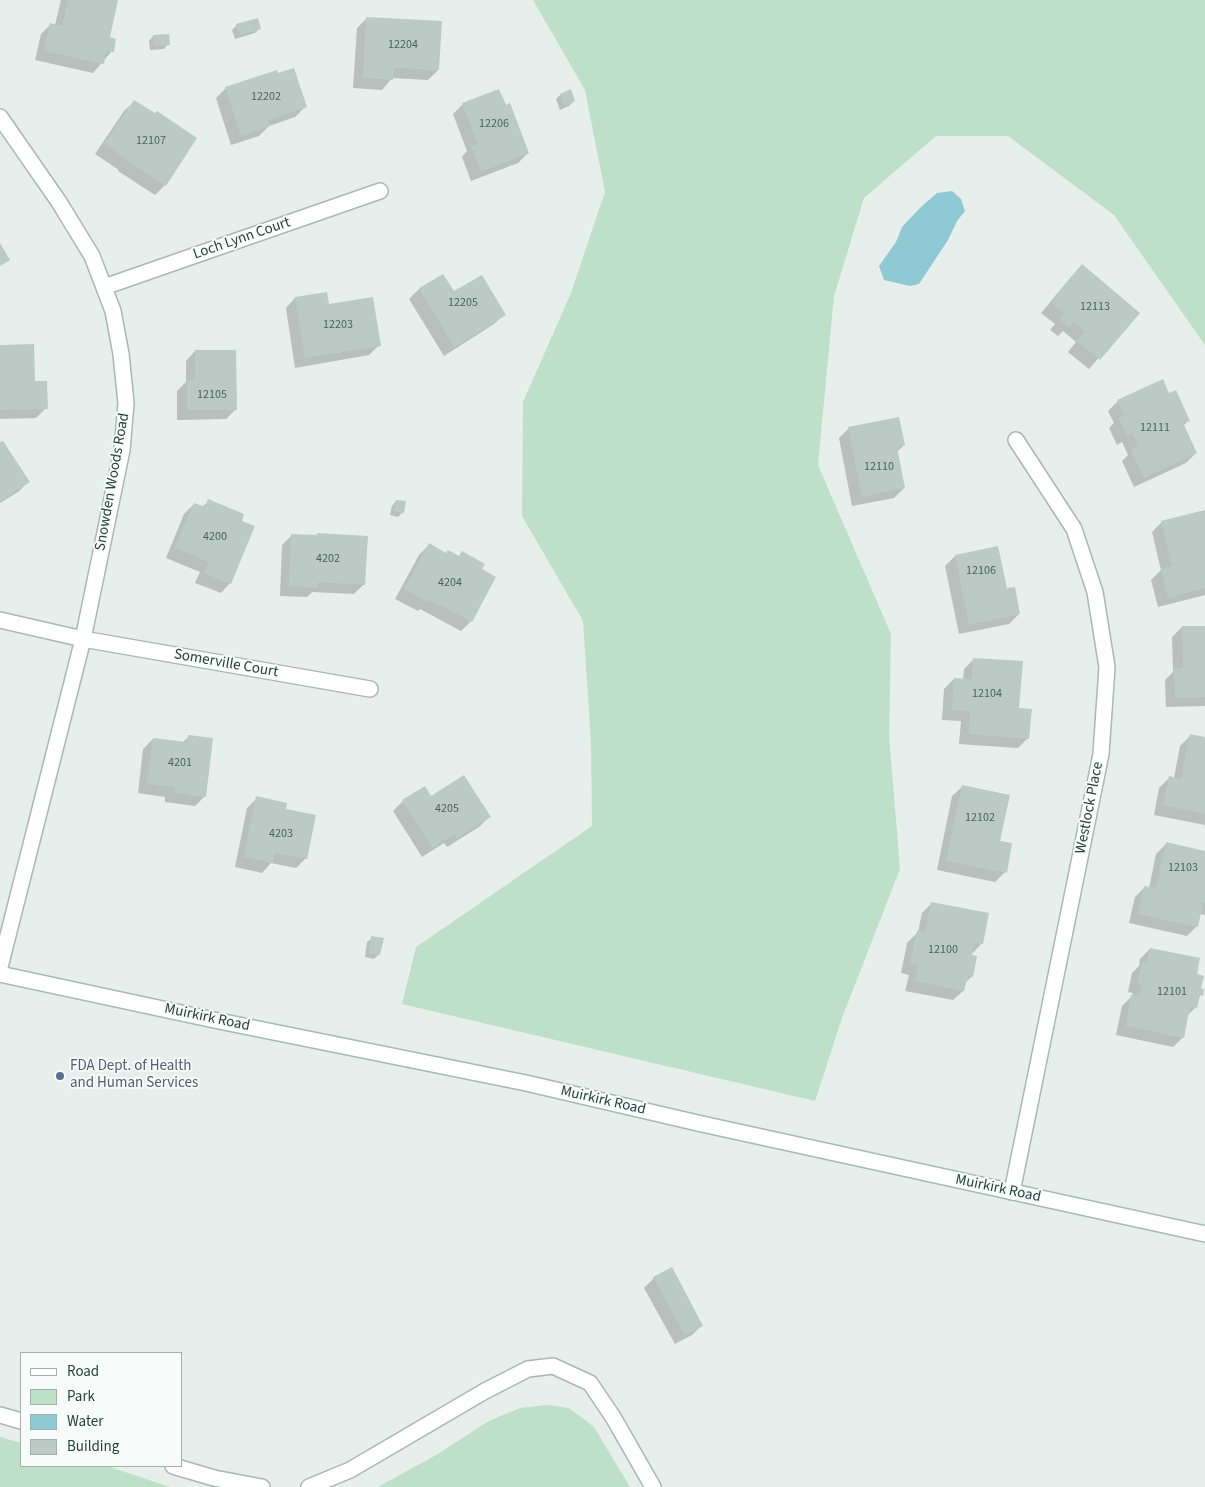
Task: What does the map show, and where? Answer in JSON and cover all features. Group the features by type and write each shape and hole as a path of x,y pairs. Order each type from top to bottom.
{"street":[{"name":"Snowden Woods Road","path":"0,117 92,256 113,311 126,403 122,450 83,639 0,967"},
{"name":"Loch Lynn Court","path":"104,287 380,192"},
{"name":"Westlock Place","path":"1012,1192 1101,754 1107,667 1095,592 1074,529 1016,440"},
{"path":"0,620 83,639"},
{"name":"Somerville Court","path":"83,639 370,689"},
{"name":"Muirkirk Road","path":"0,974 214,1020 526,1083 702,1124 1205,1234"},
{"path":"309,1487 350,1470 485,1391 528,1369 553,1366 590,1383 613,1417 653,1487"},
{"path":"0,1415 20,1421"},
{"path":"176,1467 214,1478 262,1487"}],"green space":[{"path":"533,0 1205,0 1205,345 1114,215 1008,136 936,136 864,198 834,296 818,465 891,634 889,735 900,869 842,1018 815,1101 402,1004 416,947 592,826 591,742 583,621 522,516 523,402 571,293 605,192 585,90"},
{"path":"546,1405 569,1408 594,1427 630,1487 378,1487 436,1455 489,1421 520,1408"},
{"path":"0,1437 20,1443 20,1467 110,1467 170,1487 0,1487"}],"water":[{"path":"952,191 961,199 965,211 919,284 910,286 884,280 879,266 896,242 902,227 937,193"}],"building":[{"path":"68,0 118,0 110,37 116,39 114,52 106,51 104,64 44,51 50,23 62,26"},
{"path":"366,17 442,21 439,70 394,68 393,80 363,78"},
{"path":"258,18 261,29 240,35 236,24"},
{"path":"169,34 170,45 154,46 153,35"},
{"path":"294,68 307,107 268,120 270,126 241,136 225,87 277,70 278,73"},
{"path":"499,89 506,105 510,103 529,153 481,172 471,146 478,144 462,103"},
{"path":"571,89 575,101 564,106 560,94"},
{"path":"134,100 155,113 157,111 197,138 166,186 104,144"},
{"path":"0,243 10,260 0,266"},
{"path":"1082,264 1140,313 1100,360 1077,341 1085,331 1073,322 1069,327 1059,319 1064,313 1050,302"},
{"path":"443,274 454,291 482,275 506,315 454,347 419,288"},
{"path":"327,292 329,304 373,297 381,346 305,358 295,297"},
{"path":"34,344 35,381 47,381 48,409 0,410 0,345"},
{"path":"195,350 236,350 237,410 187,410 187,380 195,380"},
{"path":"1163,379 1169,393 1176,390 1190,421 1183,423 1197,453 1144,478 1131,450 1138,446 1132,433 1127,436 1118,417 1124,415 1117,400"},
{"path":"899,417 905,445 897,447 905,488 862,497 848,427"},
{"path":"3,441 30,482 0,501 0,442"},
{"path":"208,499 244,514 242,521 255,526 231,584 204,573 209,562 175,548 194,503 205,507"},
{"path":"396,500 406,501 404,513 394,511"},
{"path":"1205,510 1205,588 1168,598 1161,569 1172,566 1161,521"},
{"path":"317,533 368,536 365,585 318,582 318,588 289,586 291,534 317,535"},
{"path":"429,543 446,553 448,550 459,556 462,551 485,564 482,569 496,577 472,622 404,589"},
{"path":"998,546 1007,588 1015,587 1020,614 969,625 955,555"},
{"path":"1182,626 1205,626 1205,697 1175,698 1174,669 1183,668"},
{"path":"973,658 1023,661 1019,708 1032,709 1029,739 969,734 970,712 952,710 954,678 972,679"},
{"path":"1190,734 1205,737 1205,814 1163,805 1169,776 1181,779"},
{"path":"188,735 213,738 206,797 174,793 175,787 147,784 153,738 187,742"},
{"path":"464,775 491,817 457,838 454,834 432,848 402,800 425,786 431,796"},
{"path":"962,785 1010,795 1000,841 1012,843 1007,873 946,861"},
{"path":"256,796 287,803 286,809 316,815 307,859 275,853 273,863 244,857"},
{"path":"1166,842 1205,851 1205,903 1203,903 1198,927 1138,914 1144,886 1156,888"},
{"path":"931,902 989,913 983,944 974,943 972,955 977,956 973,977 968,975 964,991 915,981 918,965 910,963 917,931 925,933"},
{"path":"371,936 384,938 380,955 369,953"},
{"path":"1150,948 1200,958 1197,974 1204,976 1201,988 1204,989 1203,996 1200,995 1197,1008 1190,1006 1184,1038 1126,1026 1131,995 1139,996 1142,984 1137,983 1142,962 1147,963"},
{"path":"672,1267 703,1326 685,1335 653,1277"}],"place":[{"name":"FDA Dept. of Health and Human Services","path":"60,1076"}]}
